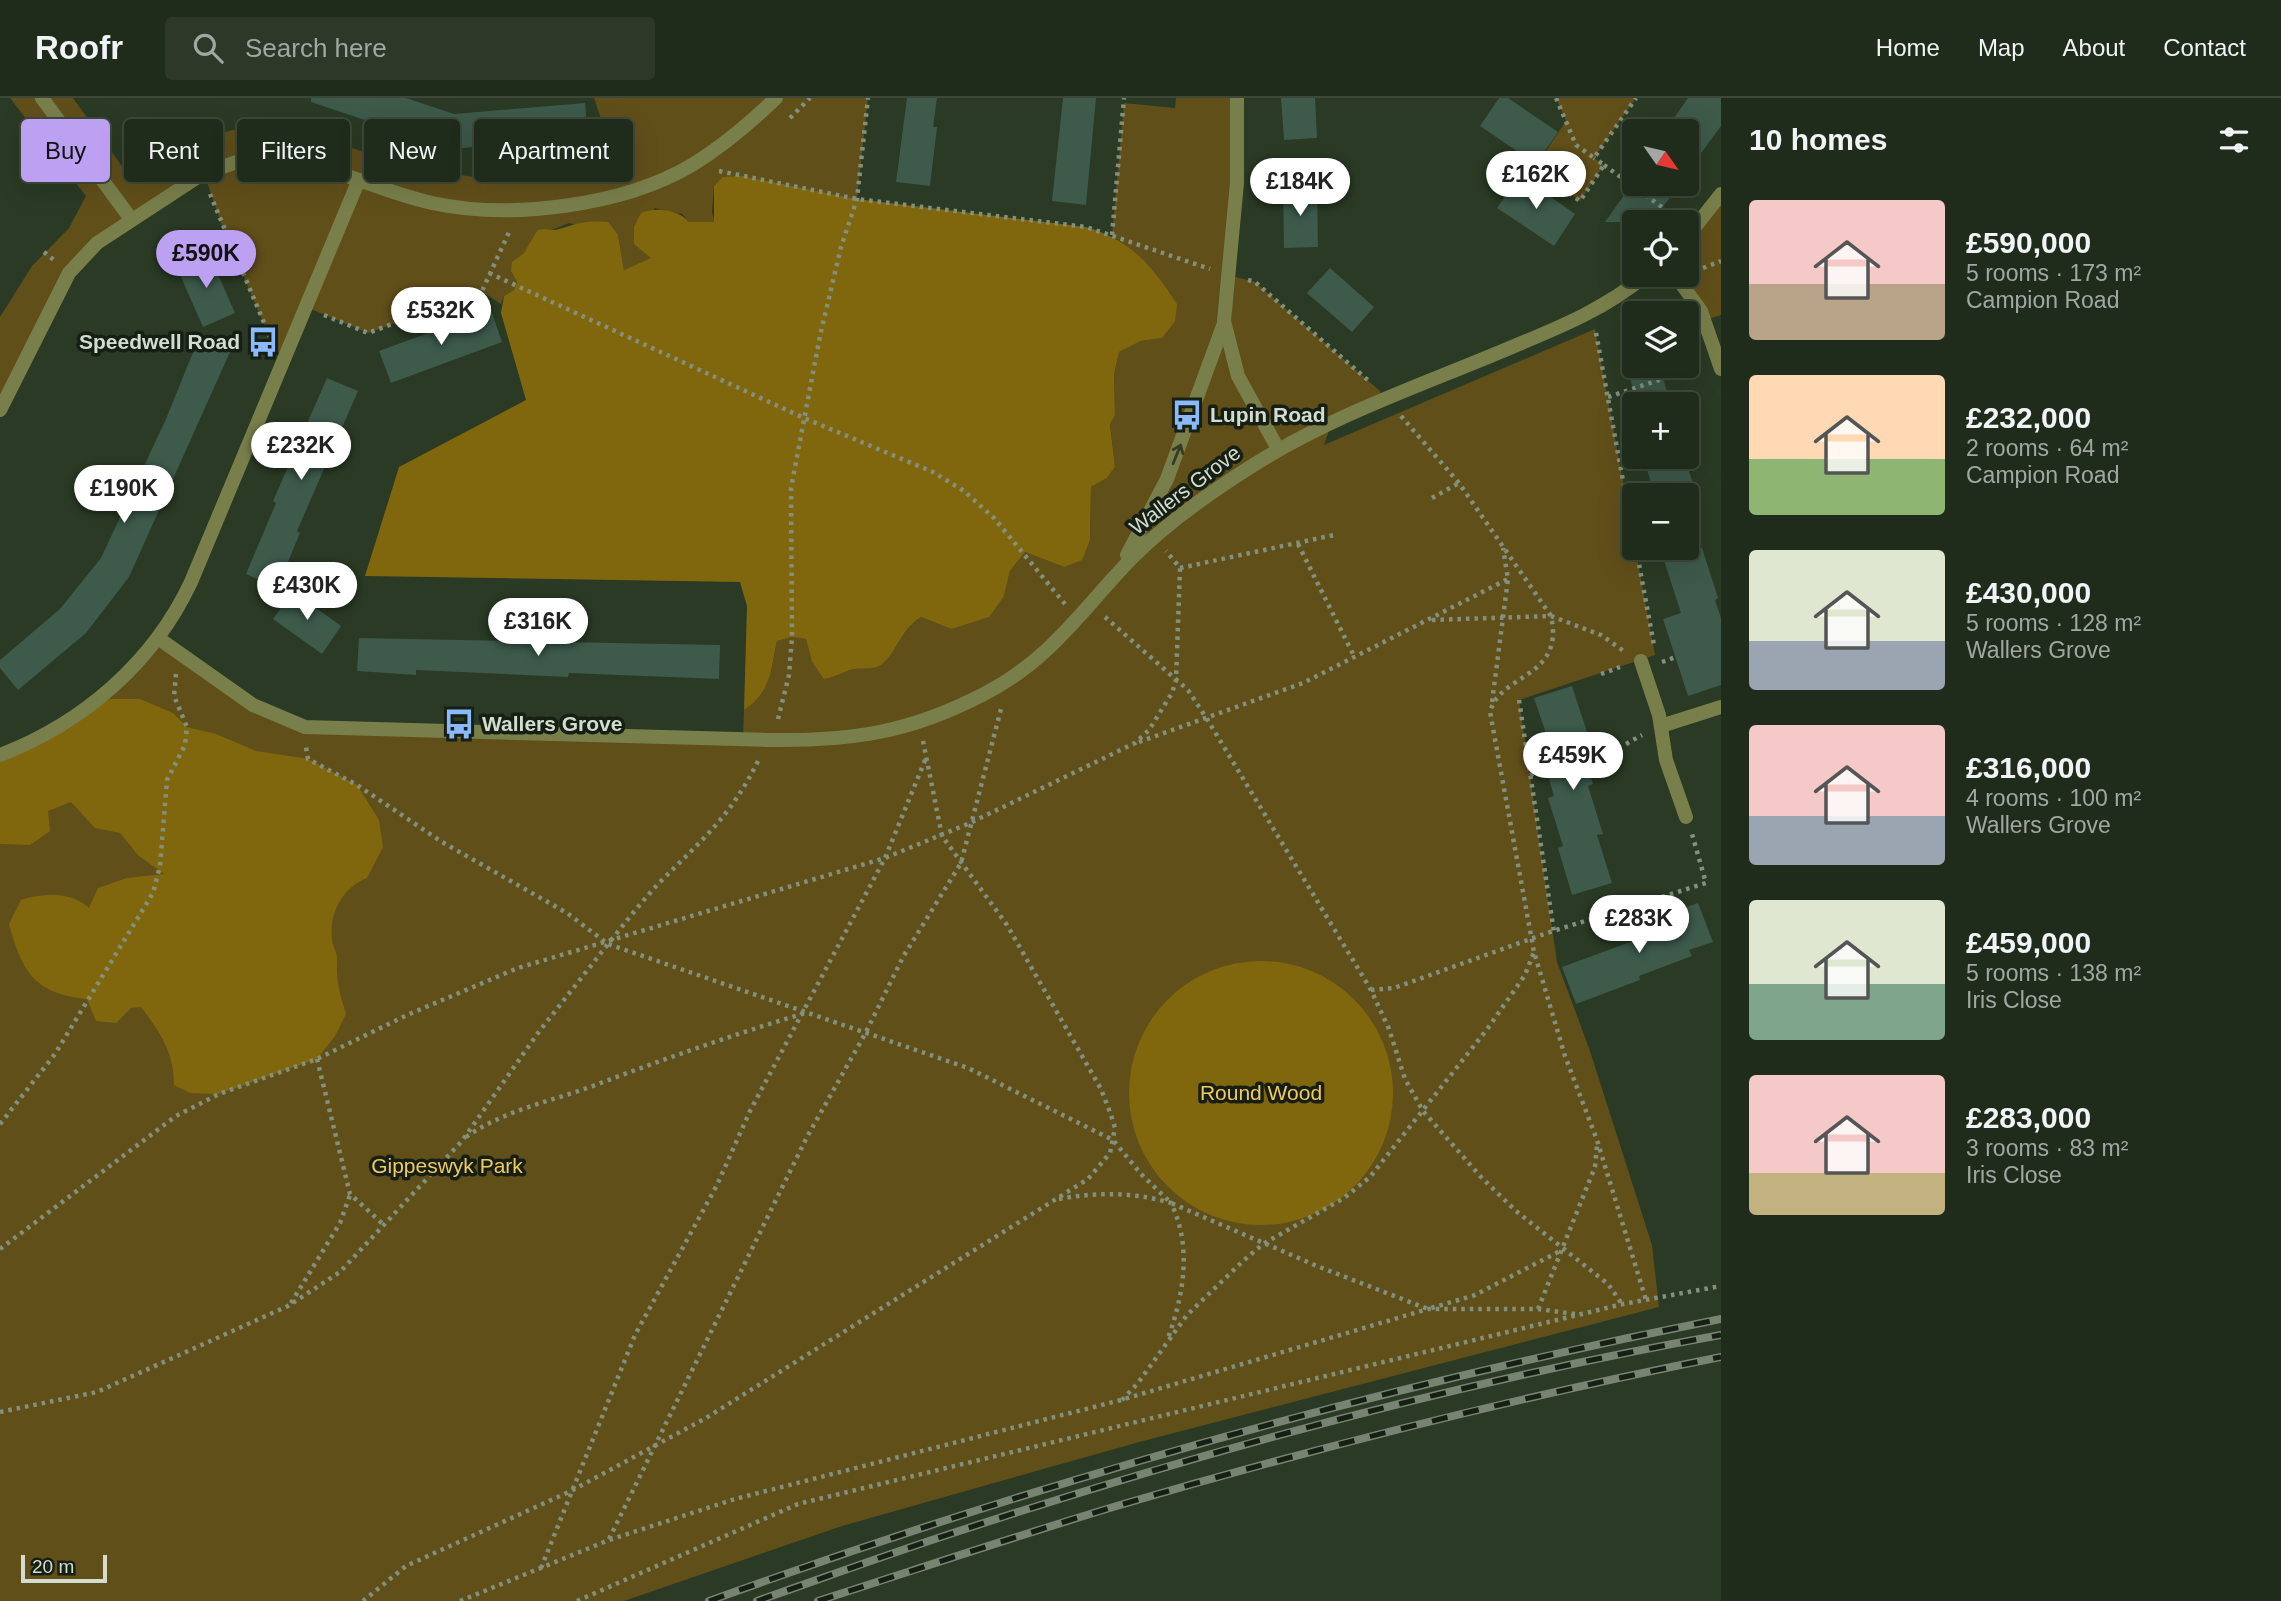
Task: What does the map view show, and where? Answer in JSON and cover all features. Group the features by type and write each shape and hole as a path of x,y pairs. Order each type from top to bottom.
{"street":[{"path":"42,98 131,219"},
{"path":"0,410 72,268 97,243 204,173 243,160 265,157 299,161 358,182 435,203 478,211 519,210 600,198 659,181 691,166 730,139 776,98"},
{"name":"Wallers Grove","path":"1112,580 1146,524 1167,480 1224,321 1237,183 1237,98"},
{"path":"0,755 46,736 71,720 123,677 158,638 191,582 358,182"},
{"path":"1699,222 1721,194"},
{"path":"1278,449 1332,422 1592,313 1629,287"},
{"path":"1684,287 1701,311 1720,365"},
{"name":"Wallers Grove","path":"158,638 181,657 253,705 305,727 832,740 869,736 919,723 1008,681 1052,647 1112,580 1180,516 1278,449 1238,376 1224,321"},
{"path":"1648,658 1666,760 1686,817"},
{"path":"1661,726 1721,707"}],"path":[{"path":"0,1412 97,1392 288,1306 340,1272 461,1140 538,1033 608,944 660,882 707,838 733,806 769,740 781,711 789,676 792,637 791,488 841,247 857,199 868,98"},
{"path":"1112,235 1124,98"},
{"path":"1556,98 1576,145 1667,210"},
{"path":"1594,158 1636,98"},
{"path":"1534,169 1580,201 1604,165"},
{"path":"691,166 857,199 1086,227 1112,235 1255,282 1380,391"},
{"path":"210,195 274,348 284,357"},
{"path":"306,307 368,333 482,292 519,210"},
{"path":"1703,268 1721,261"},
{"path":"489,273 804,418 933,472 964,491 1025,552 1078,621"},
{"path":"1595,328 1624,483"},
{"path":"1608,397 1720,365"},
{"path":"1398,412 1459,483 1551,616 1552,641 1543,662 1492,703"},
{"path":"1432,498 1459,483"},
{"path":"1135,743 1161,714 1176,680 1180,568 1334,535"},
{"path":"1298,544 1355,658"},
{"path":"1501,544 1508,579 1492,703 1492,722 1534,951 1565,1056 1597,1140 1646,1300"},
{"path":"1637,560 1648,658"},
{"path":"0,1249 176,1116 219,1094 317,1059 407,1015 507,973 885,858 942,836 1135,743 1303,683 1508,579"},
{"path":"1091,605 1188,690 1371,990 1390,1029 1405,1079 1423,1111 1481,1177 1562,1250 1608,1284 1622,1304"},
{"path":"1428,620 1551,616 1601,635 1648,658"},
{"path":"0,1124 55,1054 153,893 160,866 167,780 185,745 187,727 174,696 174,679 181,657"},
{"path":"1658,664 1676,657"},
{"path":"608,1540 807,1137 865,1034 903,957 961,863 1008,681"},
{"path":"1519,700 1554,932"},
{"path":"363,1601 406,1566 571,1490 706,1418 1055,1199 1095,1171 1110,1153 1115,1128 1101,1089 1007,925 942,836 919,723"},
{"path":"305,727 308,759 357,785 442,842 567,913 608,944 968,1068 1113,1140 1141,1174 1171,1203 1181,1224 1184,1245 1181,1292 1165,1346"},
{"path":"1530,775 1618,746"},
{"path":"541,1568 635,1335 717,1185 750,1111 885,858 926,757"},
{"path":"1371,990 1394,988 1532,938 1706,883 1686,817"},
{"path":"1121,1400 1187,1315 1214,1286 1263,1244 1344,1198 1370,1177 1525,975 1534,951"},
{"path":"461,1140 488,1122 513,1112 664,1058 805,1012"},
{"path":"288,1306 340,1223 350,1194 317,1059"},
{"path":"1538,1309 1595,1167 1597,1140"},
{"path":"1055,1199 1116,1193 1151,1197 1428,1309 1538,1309 1580,1315"},
{"path":"350,1194 384,1226"},
{"path":"460,1601 608,1540 828,1474 1121,1400 1475,1295 1562,1250"},
{"path":"577,1601 799,1504 1622,1304 1721,1286"}],"green space":[{"path":"10,98 73,98 88,119 26,119"},
{"path":"594,98 868,98 857,199 743,176 714,186 712,213 715,222 689,222 682,214 654,208 652,258 624,270 618,235 569,223 552,230 513,262 511,271 517,282 514,290 504,296 501,304 482,292 368,333 306,307 284,357 274,348 222,226 207,182 223,182 223,133 230,131 237,130 237,182 350,182 350,147 364,152 364,182 460,182 460,175 474,177 474,182 633,182 633,119 601,119"},
{"name":"Gippeswyk Park","path":"1176,98 1237,98 1228,275 1255,282 1380,391 1384,402 1332,422 1324,445 1595,329 1623,483 1622,560 1638,560 1655,655 1519,700 1557,962 1589,1048 1652,1245 1659,1307 1143,1441 842,1526 624,1601 0,1601 0,755 46,736 158,638 288,722 743,738 744,710 759,696 768,680 777,641 792,637 806,639 812,662 825,679 850,670 875,667 887,658 909,628 921,617 951,629 1004,596 1010,571 1025,552 1064,567 1090,540 1091,487 1107,478 1115,467 1110,423 1115,415 1114,375 1119,352 1141,341 1162,338 1148,265 1112,235 1124,103 1175,108"},
{"path":"1556,98 1636,98 1594,158 1604,165 1580,201 1534,169 1566,121"},
{"path":"110,150 124,169 124,182 191,182 80,259 0,410 0,317 32,266 69,228 86,196 75,182 110,182"},
{"path":"743,176 857,199 1086,227 1116,239 1149,266 1177,304 1175,321 1162,338 1141,341 1119,352 1114,375 1115,415 1110,424 1115,467 1107,478 1091,487 1090,540 1082,560 1064,567 1025,552 1010,571 1004,596 989,617 951,629 921,617 908,629 887,659 875,667 850,670 824,679 812,662 806,639 792,637 777,641 765,688 744,710 747,606 740,582 365,576 399,467 526,400 501,313 504,296 514,290 517,282 511,271 512,262 524,253 537,231 556,230 588,222 608,222 618,235 624,270 651,258 634,244 634,227 641,213 666,210 679,214 689,222 714,222 714,186 723,177"},
{"path":"1721,194 1721,315 1705,320 1699,311 1699,301 1692,301 1683,287 1699,287 1699,222"},
{"path":"99,699 140,699 173,713 187,727 216,734 256,751 308,759 357,785 379,820 383,847 367,878 358,882 344,895 335,911 332,940 337,956 340,994 346,1014 335,1036 317,1059 219,1094 190,1093 174,1085 169,1052 141,1007 131,1008 116,1023 96,1021 87,999 54,992 42,985 25,967 9,924 21,900 39,896 65,896 89,908 98,888 127,878 164,874 138,855 120,833 95,828 71,802 48,811 50,831 30,845 0,844 0,755"},
{"name":"Round Wood","path":"1248,961 1274,961 1299,966 1323,976 1355,999 1371,1019 1383,1042 1391,1067 1391,1119 1383,1144 1371,1167 1355,1187 1335,1203 1299,1220 1274,1225 1248,1225 1223,1220 1199,1210 1167,1187 1151,1167 1134,1131 1129,1106 1129,1080 1134,1055 1144,1031 1167,999 1187,983 1223,966"}],"building":[{"path":"311,98 406,98 454,114 585,103 586,119 474,119 474,147 460,148 460,119 364,120 311,102"},
{"path":"907,98 937,98 933,127 937,127 930,186 896,182"},
{"path":"1063,98 1096,98 1086,205 1052,201"},
{"path":"1281,98 1315,98 1317,138 1284,140"},
{"path":"1499,98 1508,98 1558,132 1536,164 1480,126"},
{"path":"1688,98 1721,98 1721,126 1699,156 1699,119 1673,119"},
{"path":"1520,175 1575,214 1554,246 1497,208"},
{"path":"1317,187 1318,247 1284,248 1283,188"},
{"path":"1623,196 1671,196 1661,210 1622,210 1622,222 1605,222"},
{"path":"209,254 235,313 203,327 177,268"},
{"path":"1330,268 1374,307 1352,332 1307,293"},
{"path":"491,310 502,342 391,383 379,351"},
{"path":"198,340 230,352 129,577 86,633 18,690 0,668 0,660 60,609 101,558 166,419"},
{"path":"327,378 358,391 297,531 300,533 277,588 246,574 276,503 273,501"},
{"path":"1630,378 1663,378 1667,392 1634,392"},
{"path":"1647,469 1688,469 1693,483 1651,483"},
{"path":"1699,548 1702,548 1718,598 1715,600 1721,618 1721,685 1688,696 1663,619 1681,613 1664,560 1699,560"},
{"path":"293,591 341,626 322,654 273,619"},
{"path":"359,638 720,645 719,679 569,673 568,677 416,670 416,675 357,671"},
{"path":"1572,686 1593,750 1584,753 1593,784 1588,786 1603,834 1597,835 1612,883 1572,895 1558,848 1563,846 1548,798 1554,796 1547,773 1558,769 1534,698"},
{"path":"1698,903 1713,942 1689,950 1692,956 1639,976 1640,980 1576,1004 1562,967 1633,941 1630,935 1677,917 1675,911"}],"railway":[{"path":"709,1601 958,1516 1210,1441 1464,1375 1721,1319"},
{"path":"757,1601 947,1535 1137,1475 1234,1448 1525,1374 1721,1335"},
{"path":"818,1601 1082,1516 1269,1463 1494,1406 1721,1357"}],"place":[{"name":"Speedwell Road","path":"263,342"},
{"name":"Lupin Road","path":"1187,415"},
{"name":"Wallers Grove","path":"459,724"}]}
